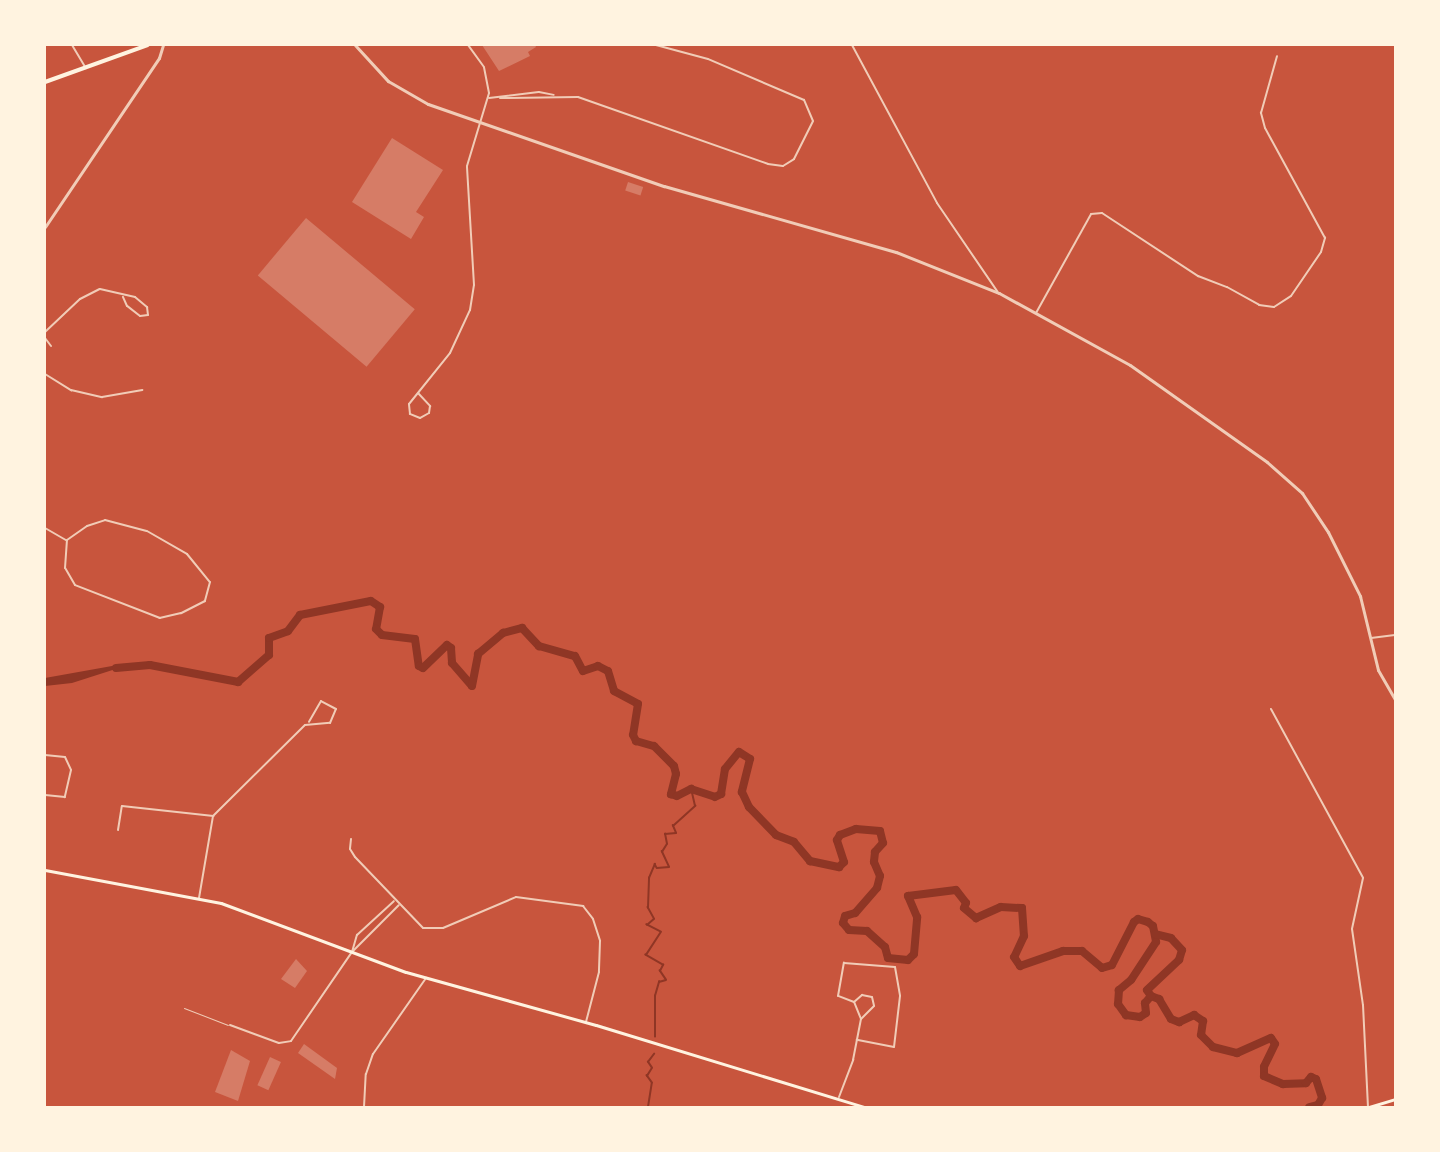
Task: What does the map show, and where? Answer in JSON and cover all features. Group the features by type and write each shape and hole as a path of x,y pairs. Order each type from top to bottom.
{"main road":[{"path":"45,82 148,45"},
{"path":"45,870 199,898 240,909 426,978 586,1022 839,1097 864,1107"},
{"path":"1368,1107 1395,1099"}],"street":[{"path":"72,45 86,68"},
{"path":"45,227 159,58 163,45"},
{"path":"355,45 401,91 480,123 664,186 896,252 999,293 1130,365 1283,475 1302,493 1328,532 1360,596 1378,670 1395,699"},
{"path":"418,393 430,406 429,413 420,418 413,416 408,407 418,393 450,352 471,303 475,260 467,176 488,98 484,68 468,45"},
{"path":"488,98 539,92 585,99 647,124 768,164 783,166 794,159 813,121 804,100 703,57 656,45"},
{"path":"852,45 937,203 999,293"},
{"path":"1035,313 1091,214 1102,213 1198,276 1237,291 1259,305 1274,307 1291,296 1321,252 1325,238 1323,228 1265,128 1261,113 1276,56"},
{"path":"500,98 510,100 554,95"},
{"path":"45,332 87,293 108,290 123,297 133,311 143,317 148,315 144,303 132,296 123,297"},
{"path":"45,338 51,346"},
{"path":"45,374 71,390 102,397 142,390"},
{"path":"105,520 147,531 195,561 210,582 210,592 201,604 182,613 160,618 149,615 75,585 65,568 67,540 87,526 105,520"},
{"path":"45,528 67,540"},
{"path":"1371,638 1395,635"},
{"path":"199,898 213,816 309,722 321,701 336,709 330,723 309,722"},
{"path":"1271,709 1363,878 1352,929 1362,1005 1368,1107"},
{"path":"45,755 61,755 70,765 65,797 45,795"},
{"path":"118,830 122,806 213,816"},
{"path":"351,839 352,853 419,926 433,929 516,897 583,906 593,919 600,941 599,972 586,1022"},
{"path":"352,952 357,935 394,900"},
{"path":"230,1025 279,1043 290,1042 352,952 399,905"},
{"path":"839,1097 857,1040 861,1019 854,1002 838,996 844,963 895,967 900,989 894,1047 857,1040"},
{"path":"364,1107 366,1074 373,1054 426,978"},
{"path":"854,1002 866,995 873,1000 873,1009 861,1019"}],"lane":[{"path":"184,1008 230,1025"}],"shaded area":[{"path":"112,666 125,666 72,683 45,686 45,678"}],"building":[{"path":"482,45 535,45 536,47 528,52 530,56 499,71"},
{"path":"392,138 443,170 416,212 424,217 411,239 352,202"},
{"path":"628,182 643,187 640,196 625,191"},
{"path":"306,218 415,309 367,367 258,275"},
{"path":"296,959 307,971 295,988 281,979"},
{"path":"304,1044 337,1068 335,1079 298,1053"},
{"path":"231,1050 250,1061 238,1101 215,1092"},
{"path":"270,1057 281,1062 268,1090 257,1085"}],"waterway":[{"path":"116,668 150,665 238,682 269,655 269,638 288,631 300,615 371,601 380,607 376,629 382,635 415,639 419,666 423,668 447,645 451,648 452,663 472,686 478,654 503,633 522,628 539,646 575,656 583,671 598,666 608,671 614,691 638,704 633,735 636,741 654,746 674,766 676,774 671,794 677,796 691,789 715,797 721,794 725,769 739,752 750,759 742,792 749,807 776,835 794,842 810,861 839,867 844,862 837,840 840,835 856,829 880,831 883,843 875,852 874,862 880,876 877,888 855,913 845,916 843,923 849,930 867,931 885,947 888,958 908,960 914,954 917,917 908,896 956,890 966,903 964,908 976,918 1001,907 1022,908 1024,936 1014,957 1020,966 1063,951 1082,951 1102,968 1112,965 1134,922 1138,919 1148,922 1153,926 1156,942 1131,980 1119,990 1118,1004 1126,1015 1140,1017 1146,1013 1145,1003 1151,996"},
{"path":"655,1037 655,996 659,982 666,980 660,971 663,965 646,955 661,932 647,925 654,919 648,908 649,878 655,864 657,868 669,867 662,852 667,844 665,834 676,833 673,826 695,806 691,789"},
{"path":"1151,996 1147,990 1179,960 1182,950 1171,938 1155,934"},
{"path":"1151,996 1159,999 1171,1019 1179,1022 1194,1015 1203,1021 1201,1035 1213,1047 1237,1053 1271,1038 1275,1044 1264,1067 1264,1076 1283,1084 1306,1083 1311,1077 1316,1079 1322,1098 1318,1105 1309,1107"},
{"path":"648,1107 652,1083 647,1076 652,1068 648,1062 654,1054"}]}
